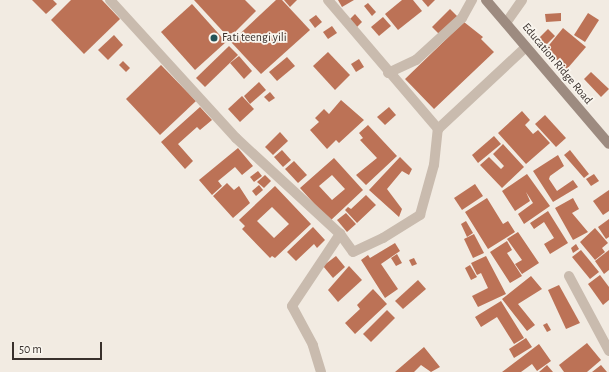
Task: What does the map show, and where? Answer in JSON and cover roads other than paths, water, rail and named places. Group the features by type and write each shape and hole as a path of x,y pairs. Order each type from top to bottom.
{"main road":[{"name":"Education Ridge Road","path":"486,0 609,144"}],"street":[{"path":"110,0 236,138 340,234 353,252 383,238 420,215 434,165 438,129 526,47"},
{"path":"328,0 388,73 438,129"},
{"path":"388,73 416,60 462,18 472,0"},
{"path":"506,23 522,0"},
{"path":"321,372 313,345 292,306 340,234"},
{"path":"569,276 609,351"}],"place":[{"name":"Fati teengi yili","path":"214,38"}]}
